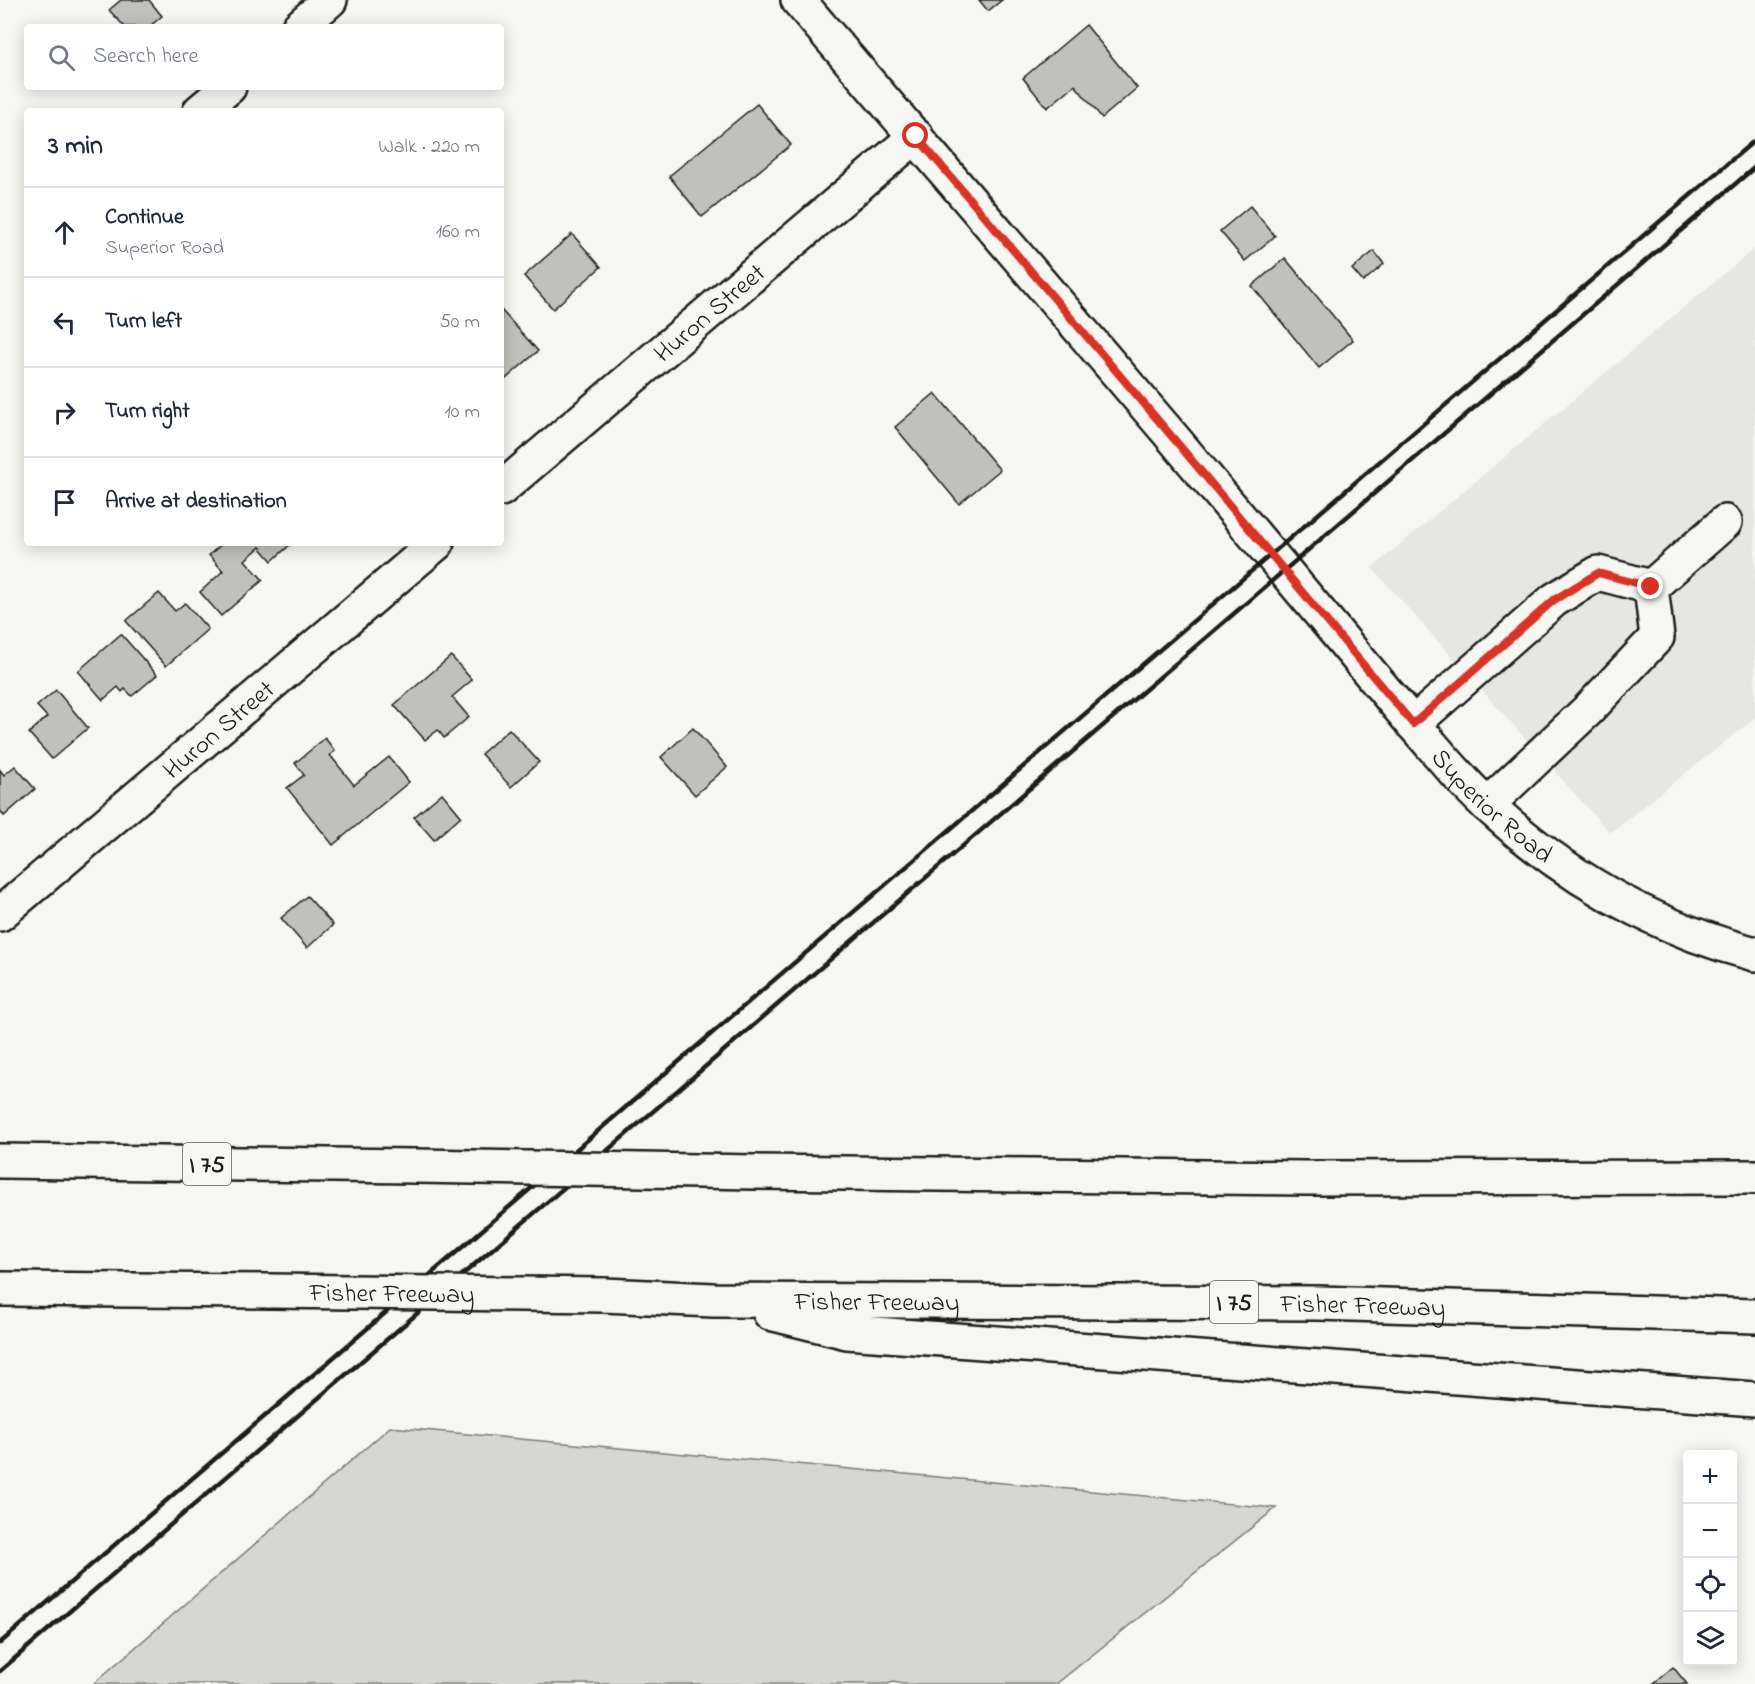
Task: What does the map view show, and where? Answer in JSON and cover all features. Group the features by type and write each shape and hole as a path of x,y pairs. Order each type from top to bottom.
{"main road":[{"path":"302,24 330,0"},
{"name":"Superior Road","path":"798,0 1174,439 1413,724 1487,805 1532,844 1580,878 1627,906 1680,931 1755,954"},
{"path":"204,108 224,90"},
{"name":"Huron Street","path":"504,486 916,136"},
{"path":"1651,587 1725,522"},
{"name":"Huron Street","path":"0,914 433,546"},
{"path":"1413,724 1554,600 1598,573 1651,587"},
{"path":"1487,805 1588,710 1657,637 1651,587"},
{"name":"I 75","path":"0,1161 1305,1178 1755,1177"},
{"name":"Fisher Freeway","path":"0,1288 604,1294 713,1300 1318,1303 1755,1316"},
{"path":"713,1300 847,1332 1755,1399"}],"shaded area":[{"path":"1755,248 1755,718 1610,833 1372,568"},
{"path":"390,1427 1276,1508 1056,1684 903,1684 893,1682 888,1684 93,1684"}],"building":[{"path":"121,0 149,0 162,16 153,24 122,24 109,10"},
{"path":"979,0 1002,0 988,11"},
{"path":"1086,25 1137,88 1102,118 1075,85 1047,108 1023,78"},
{"path":"757,104 791,145 702,217 669,176"},
{"path":"1250,206 1275,236 1245,261 1220,231"},
{"path":"572,234 601,267 553,309 524,276"},
{"path":"1374,251 1384,264 1363,282 1352,269"},
{"path":"1285,258 1353,340 1319,368 1252,286"},
{"path":"504,313 538,351 504,380"},
{"path":"935,393 1000,470 959,504 895,427"},
{"path":"220,546 289,546 272,561 260,547 245,560 263,580 221,616 200,592 223,571 209,555"},
{"path":"159,593 175,611 185,603 208,629 166,666 126,621"},
{"path":"121,634 157,675 132,696 125,689 122,692 118,687 103,700 78,671"},
{"path":"451,656 472,680 452,697 469,717 444,738 438,730 425,740 394,705"},
{"path":"56,690 88,728 52,759 29,733 47,717 37,706"},
{"path":"693,728 727,767 695,795 661,757"},
{"path":"509,729 539,762 511,787 481,754"},
{"path":"325,738 335,751 330,755 354,785 389,757 409,782 333,845 287,788 304,775 295,763"},
{"path":"15,766 35,789 4,816 0,810 0,770 4,775"},
{"path":"442,793 461,816 434,840 414,817"},
{"path":"307,896 333,925 307,948 281,918"},
{"path":"1673,1667 1687,1684 1653,1684"}],"railway":[{"path":"0,1643 1755,140"},
{"path":"0,1671 1755,167"}],"route":[{"path":"916,136 1413,724 1554,600 1598,573 1651,587"}]}
